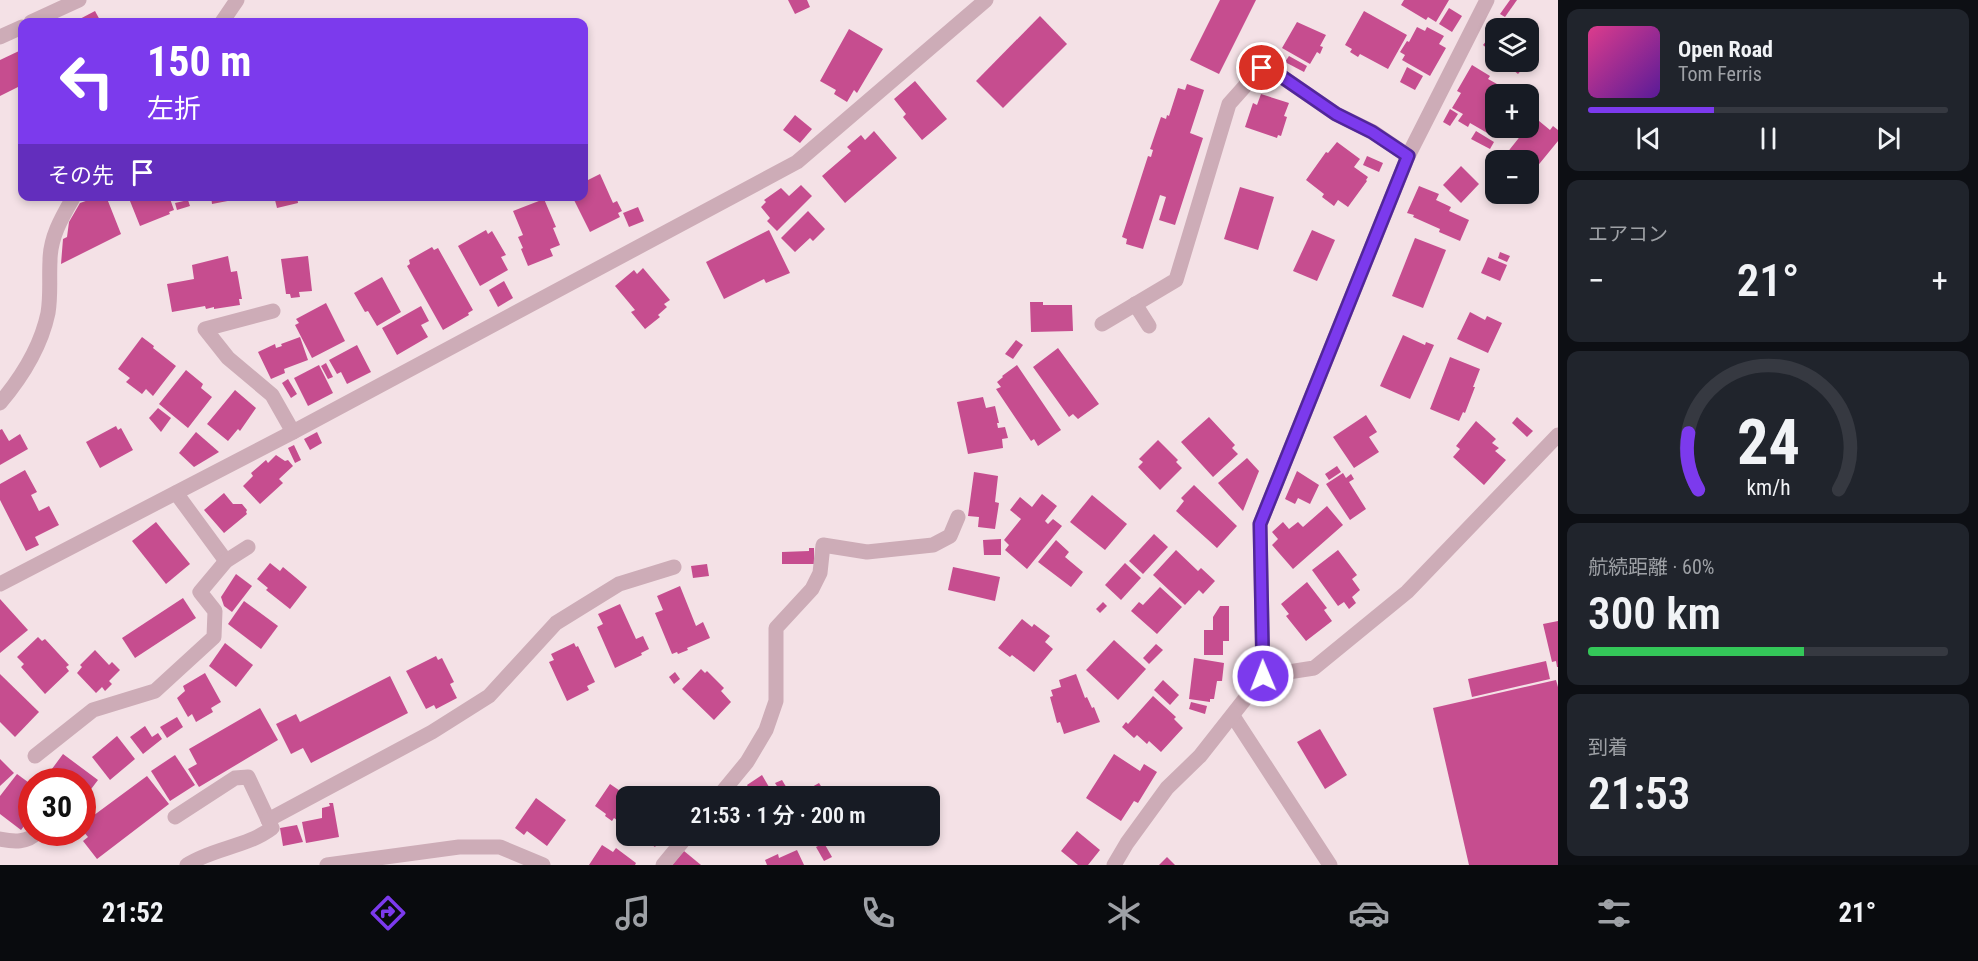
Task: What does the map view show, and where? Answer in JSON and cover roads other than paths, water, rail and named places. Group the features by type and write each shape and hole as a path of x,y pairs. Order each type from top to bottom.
{"street":[{"path":"40,18 79,0"},
{"path":"225,18 237,0"},
{"path":"0,584 293,432 797,162 986,0"},
{"path":"1114,865 1167,788 1200,756 1263,676 1260,524 1408,156 1487,0"},
{"path":"0,37 18,29"},
{"path":"1102,324 1176,280 1229,104 1262,68 1275,72 1336,114 1372,132 1408,156"},
{"path":"0,403 18,381 36,347 48,314 50,260 56,227 71,201"},
{"path":"1135,304 1149,326"},
{"path":"273,311 205,329 228,358 272,395 293,432"},
{"path":"1263,676 1314,668 1407,592 1558,435"},
{"path":"176,493 226,561"},
{"path":"727,786 747,762 766,730 776,700 776,628 812,588 820,573 823,545 867,552 933,545 950,536 958,517"},
{"path":"35,756 93,710 155,691 214,637 215,611 200,592 226,561 248,548"},
{"path":"268,820 432,732 489,696 556,623 619,584 674,567"},
{"path":"1233,716 1330,865"},
{"path":"175,817 235,778 248,777 272,828 260,837 202,856 187,865"},
{"path":"0,839 18,841"},
{"path":"663,865 679,846"},
{"path":"327,865 412,859 459,847 500,847 543,865"}]}
